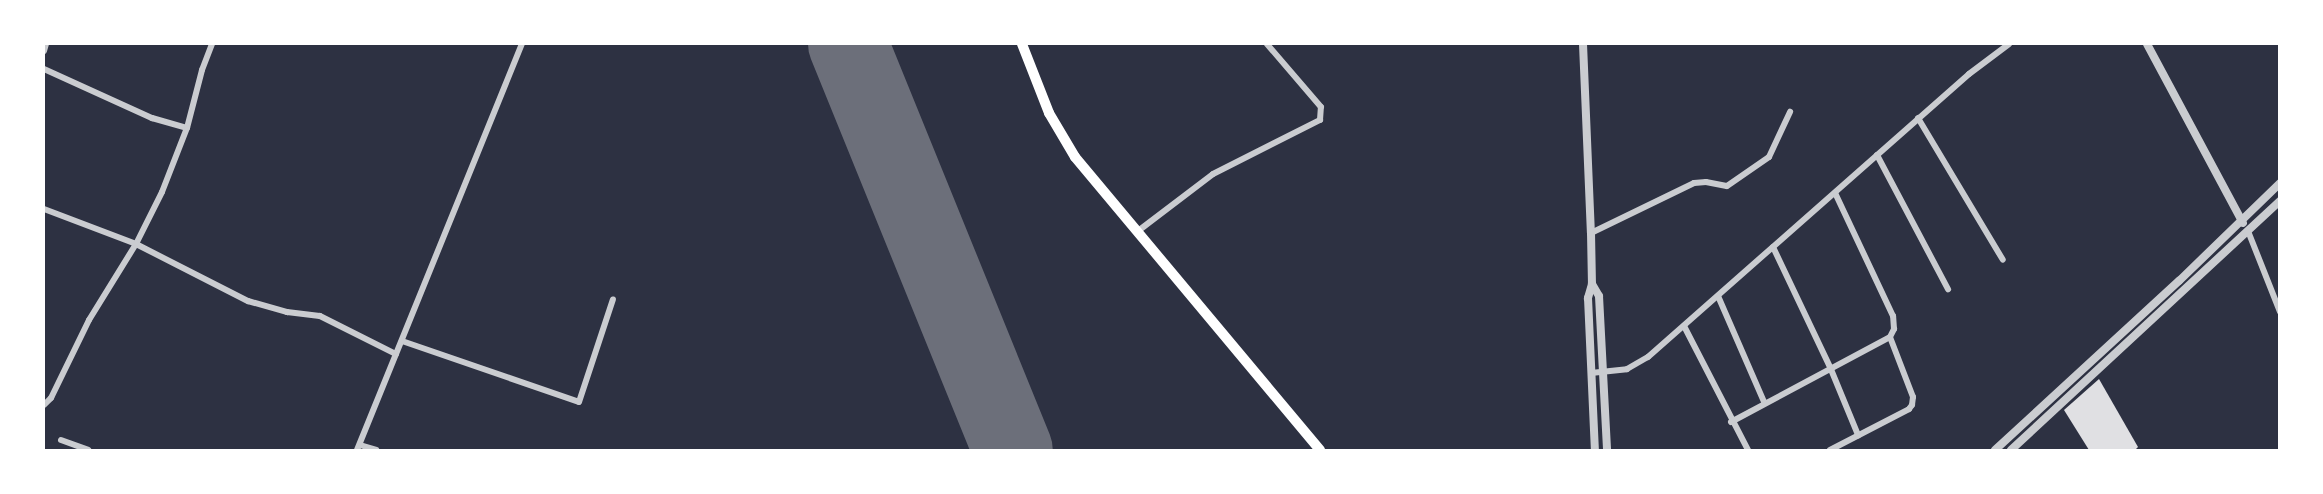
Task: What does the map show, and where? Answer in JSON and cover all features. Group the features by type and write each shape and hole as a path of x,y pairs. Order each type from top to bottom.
{"highway":[{"path":"1022,44 1038,90 1060,134 1075,157 1320,450"}],"street":[{"path":"44,51 46,44"},
{"path":"44,405 51,398 89,320 136,244 162,192 187,128 202,70 212,44"},
{"path":"376,450 358,448 522,44"},
{"path":"1138,231 1213,174 1320,120 1321,107 1267,44"},
{"path":"1583,44 1591,233 1592,284 1588,298 1595,450"},
{"path":"1591,374 1627,369 1648,357 1918,118 2009,44"},
{"path":"2147,44 2248,231 2280,312"},
{"path":"44,69 152,117 187,128"},
{"path":"1591,233 1694,183 1706,182 1727,186 1769,157 1790,112"},
{"path":"1918,118 2003,260"},
{"path":"1877,155 1948,289"},
{"path":"1995,450 2179,281 2280,183"},
{"path":"1731,423 1764,402 1890,337 1894,329 1893,316 1835,193"},
{"path":"2011,450 2280,201"},
{"path":"44,209 136,244 248,301 286,312 320,316 396,354"},
{"path":"1773,247 1830,367 1858,435"},
{"path":"1592,284 1599,296 1607,450"},
{"path":"1718,296 1764,402"},
{"path":"402,341 579,402 613,299"},
{"path":"1684,326 1731,423 1748,450"},
{"path":"1830,450 1912,405 1913,397 1890,337"},
{"path":"61,440 88,450"}],"building":[{"path":"2099,379 2138,447 2135,450 2089,450 2064,410"}],"runway":[{"path":"848,44 1013,450"}]}
